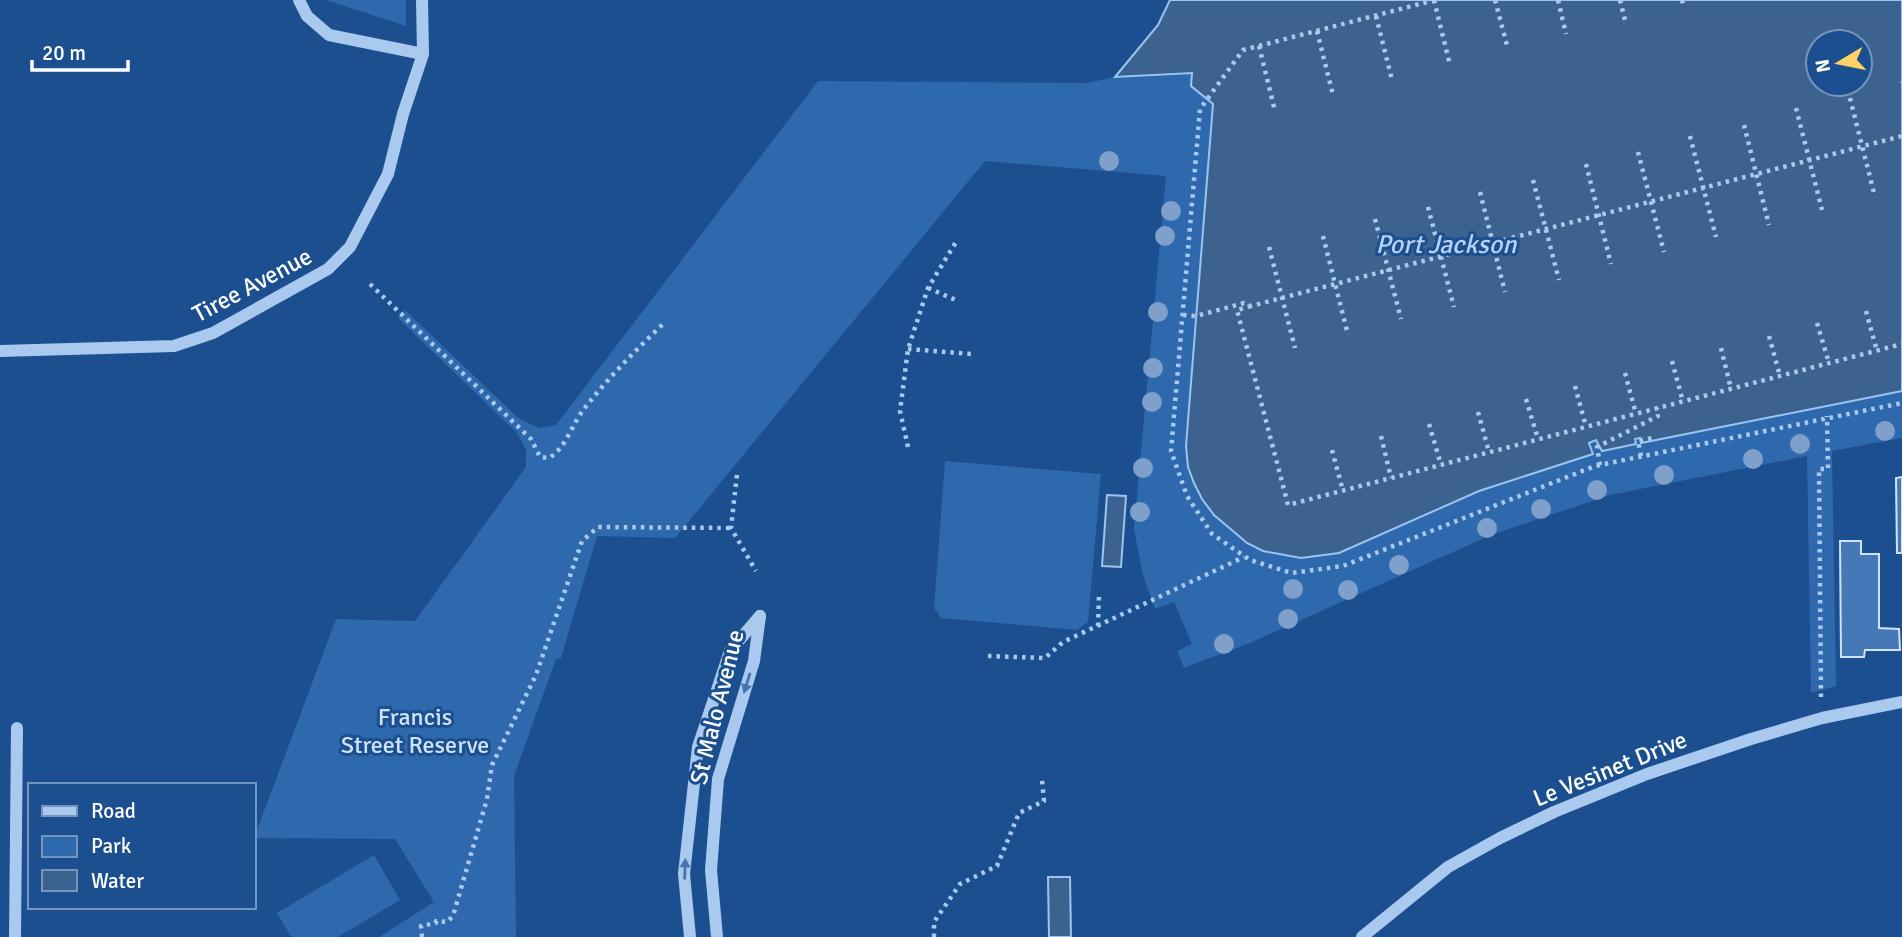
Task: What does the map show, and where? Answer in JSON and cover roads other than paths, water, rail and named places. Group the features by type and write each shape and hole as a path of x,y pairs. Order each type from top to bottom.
{"street":[{"path":"299,0 307,16 329,35 423,54"},
{"name":"Tiree Avenue","path":"0,351 174,346 213,333 328,269 350,247 388,174 403,114 423,54 422,0"},
{"name":"St Malo Avenue","path":"690,937 684,874 698,747 730,651 760,616 754,661 718,779 711,870 717,937"},
{"name":"Le Vesinet Drive","path":"1362,937 1448,867 1554,812 1647,774 1717,750 1822,718 1902,702"},
{"path":"15,937 17,728"}],"water":[{"name":"Port Jackson","path":"1170,0 1902,0 1902,391 1641,443 1640,438 1635,439 1636,444 1602,451 1596,440 1589,443 1593,454 1479,491 1339,553 1301,558 1263,551 1247,543 1214,515 1202,499 1188,467 1186,446 1213,104 1191,86 1192,73 1115,77 1158,25"},
{"path":"1107,495 1126,496 1121,567 1102,566"},
{"path":"1048,877 1070,877 1071,937 1049,937"}],"park label":[{"name":"Francis Street Reserve","path":"415,731"}]}
